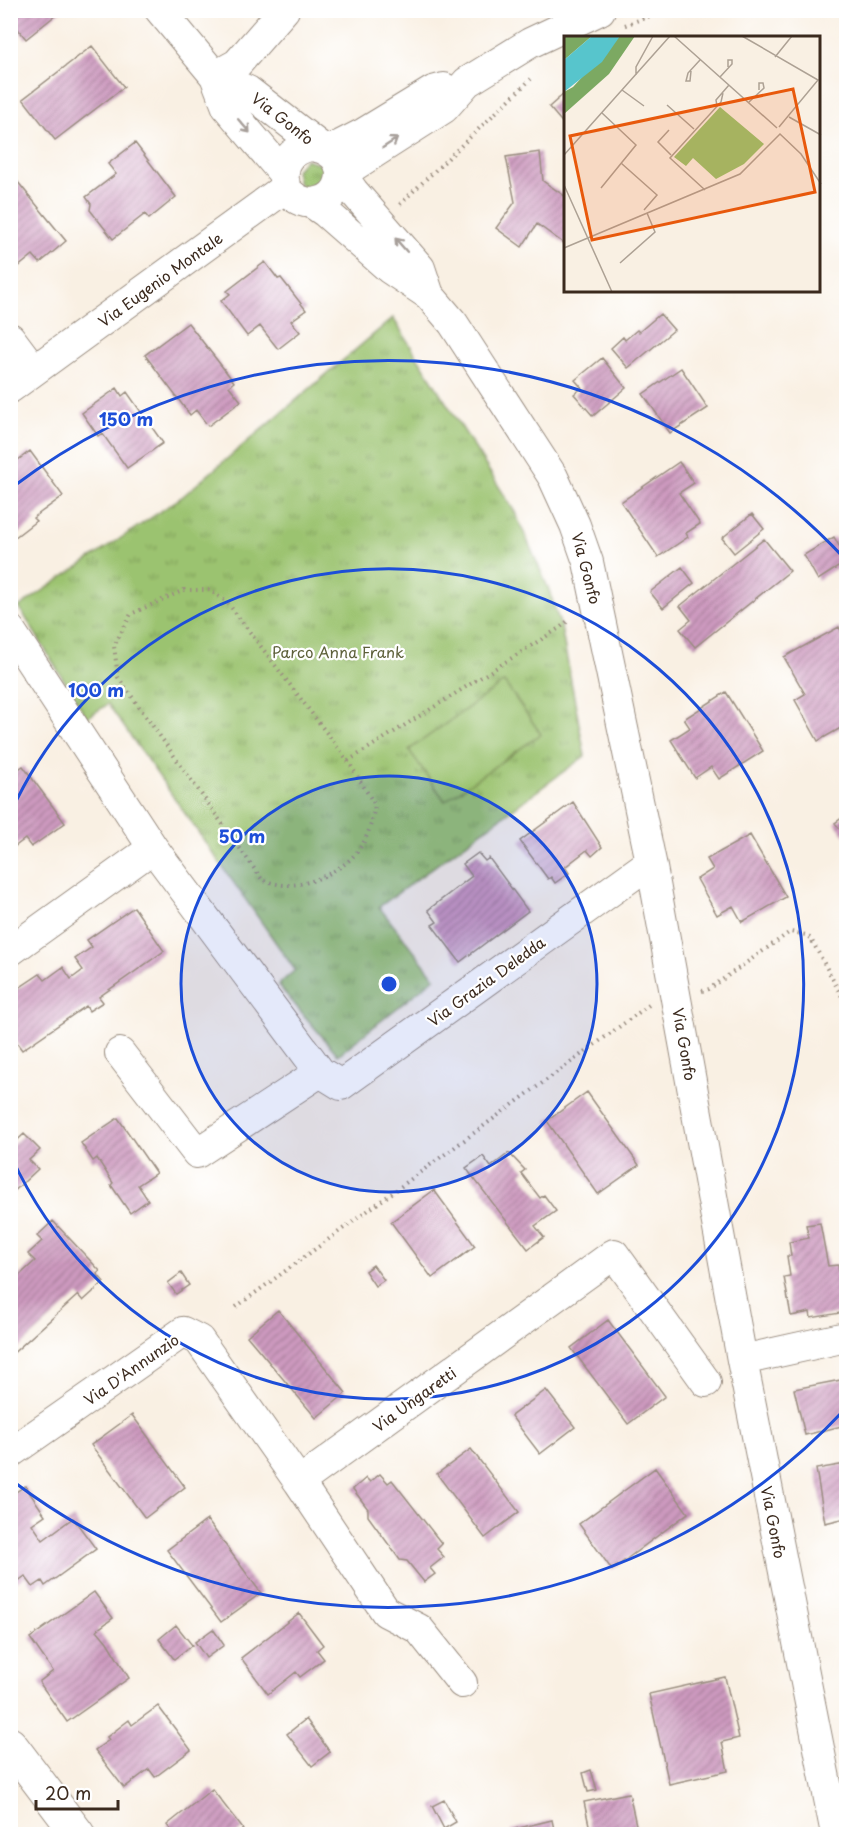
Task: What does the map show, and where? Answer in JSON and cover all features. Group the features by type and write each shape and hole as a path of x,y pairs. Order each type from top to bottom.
{"street":[{"name":"Via Gonfo","path":"160,10 215,76 227,107 296,198 312,203 326,212 390,269 429,295 453,323 553,477 575,525 588,562 596,597 651,862 742,1360 836,1834"},
{"path":"215,76 237,64 284,10"},
{"path":"312,203 321,202 336,191 340,183 330,157 364,133 434,90 467,82 530,43 609,19"},
{"name":"Via Gonfo","path":"215,76 249,91 330,157 353,191 420,268 429,295"},
{"name":"Via Gonfo","path":"284,181 286,163 291,154 299,149 309,146 330,157"},
{"name":"Via Eugenio Montale","path":"10,388 284,181"},
{"path":"10,338 34,370"},
{"path":"11,632 153,848 320,1072 197,1153 120,1053"},
{"path":"10,951 153,848"},
{"name":"Via Grazia Deledda","path":"320,1072 341,1085 651,862"},
{"name":"Via Ungaretti","path":"299,1482 615,1254 706,1382"},
{"name":"Via D'Annunzio","path":"10,1453 183,1332 199,1340 299,1482"},
{"path":"742,1360 846,1337"},
{"path":"299,1482 386,1612 419,1629 462,1683"},
{"path":"10,1744 78,1834"}],"path":[{"path":"609,19 667,10"},
{"path":"398,206 537,73"},
{"path":"184,590 208,590 227,602 348,761 375,805 371,827 359,850 340,869 309,882 285,885 263,881 118,677 114,646 131,614 184,590"},
{"path":"348,761 561,627 596,597"},
{"path":"236,1307 657,1000 709,989 790,932 806,935 811,939 846,1004"}],"green space":[{"path":"306,159 325,166 324,180 313,190 299,185 296,170"},
{"name":"Parco Anna Frank","path":"393,318 515,512 549,590 561,627 585,756 379,907 435,978 338,1055 278,985 295,970 108,704 87,718 19,607 183,496"},
{"path":"504,682 541,734 445,801 409,750"}],"building":[{"path":"10,10 62,10 26,39 10,19"},
{"path":"92,46 124,87 55,140 23,99"},
{"path":"564,94 564,125 549,107"},
{"path":"135,143 176,197 149,219 145,214 113,239 90,210 91,204 86,197 116,174 108,164"},
{"path":"540,152 543,181 564,196 564,244 537,224 522,247 496,228 515,202 506,157"},
{"path":"17,181 66,241 40,263 33,255 13,271 10,269 10,186"},
{"path":"265,262 306,310 291,321 300,332 278,349 260,326 247,336 221,301 230,294 227,291"},
{"path":"660,314 674,330 628,368 611,348 623,337 625,340 637,330 639,332"},
{"path":"188,323 234,382 229,386 241,401 208,426 196,410 190,415 145,355"},
{"path":"602,358 626,388 593,416 574,394 582,388 575,380"},
{"path":"681,368 708,408 670,433 643,394"},
{"path":"117,388 122,396 127,392 163,443 127,468 102,433 98,436 82,413"},
{"path":"30,451 63,496 33,518 36,521 10,541 10,466"},
{"path":"679,462 694,483 679,493 700,524 686,533 688,537 658,557 621,502"},
{"path":"752,514 764,529 734,553 722,538"},
{"path":"834,537 846,562 818,580 804,555"},
{"path":"764,539 790,571 695,647 680,629 691,620 680,606"},
{"path":"682,567 694,583 663,608 650,592"},
{"path":"839,627 846,640 846,725 818,741 795,700 805,694 784,657"},
{"path":"726,692 763,751 719,779 711,767 695,778 671,740 690,728 684,719"},
{"path":"23,766 65,823 31,847 25,839 10,850 10,775"},
{"path":"573,802 602,847 592,856 587,850 565,867 569,873 555,883 551,877 548,879 520,841"},
{"path":"846,815 846,837 835,823"},
{"path":"750,835 786,897 742,922 733,906 717,915 697,879 713,869 707,859"},
{"path":"478,853 485,861 489,858 528,911 460,962 432,925 437,922 428,910 472,876 463,864"},
{"path":"134,907 164,951 99,997 103,1002 89,1011 86,1006 22,1050 10,1034 10,994 40,974 45,980 63,967 71,979 83,970 75,959 92,947 87,940"},
{"path":"587,1092 639,1165 598,1194 547,1121"},
{"path":"118,1118 156,1173 138,1185 148,1200 130,1213 111,1185 113,1183 97,1158 93,1161 81,1143"},
{"path":"24,1134 40,1150 29,1160 38,1169 10,1195 10,1147"},
{"path":"509,1153 525,1170 521,1173 540,1198 544,1195 556,1211 535,1226 544,1237 528,1249 466,1168 483,1156 491,1167"},
{"path":"434,1190 475,1246 432,1278 391,1222"},
{"path":"53,1221 100,1271 97,1274 104,1282 83,1301 78,1295 10,1356 10,1284 35,1261 28,1254 42,1241 37,1236"},
{"path":"820,1223 828,1266 838,1265 846,1312 811,1318 810,1312 791,1316 784,1277 790,1276 787,1256 791,1256 789,1242 809,1238 806,1225"},
{"path":"373,1265 384,1280 375,1286 365,1271"},
{"path":"181,1273 189,1285 176,1294 168,1283"},
{"path":"278,1310 346,1393 316,1418 247,1336"},
{"path":"608,1320 665,1396 628,1424 571,1348"},
{"path":"846,1379 846,1425 805,1435 794,1389"},
{"path":"546,1390 575,1427 540,1454 511,1416"},
{"path":"132,1415 185,1487 145,1518 91,1445"},
{"path":"471,1449 519,1512 485,1538 437,1474"},
{"path":"846,1464 846,1518 825,1523 816,1469"},
{"path":"655,1468 688,1513 612,1570 579,1524"},
{"path":"380,1474 388,1483 392,1480 442,1544 437,1549 444,1557 430,1568 435,1574 424,1582 407,1561 400,1560 368,1516 368,1509 353,1489 366,1478 370,1482"},
{"path":"25,1486 45,1515 32,1524 43,1540 73,1518 96,1549 45,1586 42,1581 33,1587 25,1576 17,1582 10,1572 10,1496"},
{"path":"207,1520 261,1593 221,1622 167,1550"},
{"path":"94,1592 113,1618 97,1630 129,1678 67,1722 39,1682 53,1671 30,1638"},
{"path":"299,1613 323,1645 317,1650 324,1659 300,1677 296,1672 268,1694 241,1658"},
{"path":"176,1625 192,1645 174,1659 159,1639"},
{"path":"213,1629 224,1645 206,1658 195,1642"},
{"path":"725,1677 739,1738 722,1742 728,1771 669,1784 649,1694"},
{"path":"158,1706 191,1750 155,1777 149,1769 124,1788 95,1750 109,1740 107,1737 129,1720 132,1725"},
{"path":"306,1719 330,1752 312,1766 287,1734"},
{"path":"591,1770 597,1790 588,1792 583,1773"},
{"path":"212,1789 243,1829 236,1834 174,1834 167,1825"},
{"path":"629,1793 638,1834 591,1834 584,1802"},
{"path":"444,1800 456,1822 444,1829 432,1806"},
{"path":"552,1820 555,1834 512,1834 511,1830"}]}
